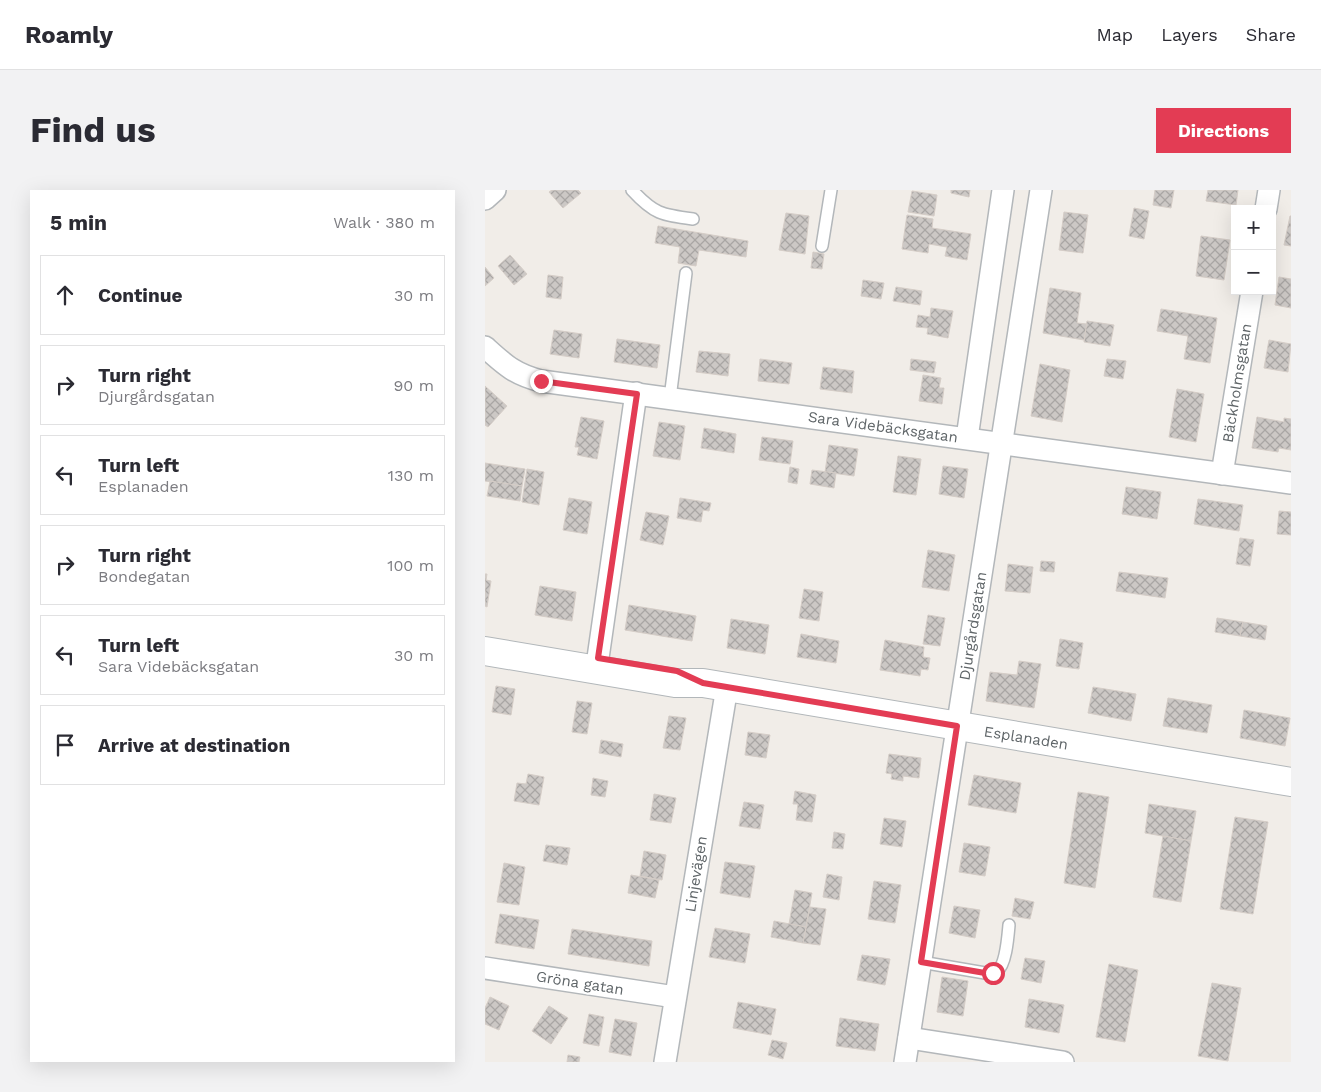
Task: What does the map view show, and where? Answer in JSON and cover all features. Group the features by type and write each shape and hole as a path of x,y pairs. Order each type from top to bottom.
{"street":[{"path":"485,199 495,190"},
{"path":"967,438 1003,190"},
{"name":"Djurgårdsgatan","path":"905,1062 1041,190"},
{"path":"1267,205 1269,190"},
{"name":"Bäckholmsgatan","path":"1222,474 1252,295"},
{"name":"Sara Videbäcksgatan","path":"485,347 511,370 523,377 541,381 1291,483"},
{"path":"598,658 637,394"},
{"name":"Esplanaden","path":"485,639 677,671 715,685"},
{"name":"Esplanaden","path":"485,651 675,683 715,685 1291,782"},
{"name":"Linjevägen","path":"665,1062 715,685"},
{"name":"Gröna gatan","path":"485,968 675,997"},
{"path":"909,1038 1063,1062"}],"lane":[{"path":"631,190 663,215 693,219"},
{"path":"822,246 831,190"},
{"path":"670,398 686,273"},
{"path":"921,962 985,973 998,970 1003,965 1009,924"}],"building":[{"path":"552,190 578,190 581,193 563,208 549,192"},
{"path":"951,190 970,190 969,197 951,193"},
{"path":"1155,190 1174,190 1171,208 1153,205"},
{"path":"1208,190 1238,190 1236,205 1206,201"},
{"path":"912,191 937,195 934,216 908,212"},
{"path":"1134,208 1149,211 1144,239 1129,236"},
{"path":"1064,212 1088,215 1083,253 1059,250"},
{"path":"786,213 809,216 805,254 779,250"},
{"path":"907,215 933,219 932,228 971,234 967,260 945,256 947,247 929,244 928,253 902,249"},
{"path":"1291,216 1291,246 1284,245"},
{"path":"658,226 748,241 746,257 699,250 696,266 678,263 680,247 655,243"},
{"path":"1201,236 1230,240 1224,280 1196,276"},
{"path":"813,252 824,254 822,269 811,268"},
{"path":"510,255 527,274 514,285 498,266"},
{"path":"485,267 494,278 485,286"},
{"path":"548,275 563,277 561,299 546,297"},
{"path":"1279,277 1291,279 1291,308 1275,305"},
{"path":"863,280 884,283 881,299 861,296"},
{"path":"896,287 922,291 920,305 893,301"},
{"path":"1050,288 1081,293 1077,323 1087,324 1084,340 1043,333"},
{"path":"931,308 953,311 948,338 927,334 928,328 916,327 918,315 930,317"},
{"path":"1161,309 1217,318 1210,363 1184,359 1188,336 1157,331"},
{"path":"1087,321 1114,325 1110,346 1084,342"},
{"path":"554,330 582,334 579,358 550,354"},
{"path":"617,339 660,345 657,368 614,362"},
{"path":"1269,340 1291,344 1288,372 1264,368"},
{"path":"699,351 730,354 728,376 696,372"},
{"path":"760,359 792,363 789,384 758,381"},
{"path":"911,359 936,362 934,373 910,370"},
{"path":"1107,359 1126,361 1123,379 1104,376"},
{"path":"1040,364 1070,370 1062,422 1031,416"},
{"path":"823,367 854,371 852,393 820,389"},
{"path":"923,375 941,378 939,388 944,388 942,404 919,401"},
{"path":"485,386 507,406 488,427 485,425"},
{"path":"1177,389 1204,394 1196,442 1169,437"},
{"path":"581,417 604,421 597,459 577,455 579,447 575,447"},
{"path":"1257,417 1284,422 1284,418 1291,419 1291,450 1279,448 1278,452 1252,448"},
{"path":"659,422 685,426 680,460 653,456"},
{"path":"704,428 736,434 734,453 701,448"},
{"path":"762,437 793,441 790,464 759,460"},
{"path":"829,445 858,449 854,476 825,472"},
{"path":"898,456 921,459 916,495 893,492"},
{"path":"485,463 525,469 522,486 485,481"},
{"path":"943,466 968,469 964,498 939,494"},
{"path":"790,467 799,469 797,484 788,482"},
{"path":"527,469 544,472 539,505 522,502"},
{"path":"812,470 836,473 834,488 810,484"},
{"path":"490,481 522,486 520,501 487,496"},
{"path":"1126,487 1161,492 1157,519 1122,514"},
{"path":"569,498 592,502 587,534 563,530"},
{"path":"680,498 711,503 709,511 703,510 701,522 677,518"},
{"path":"1198,499 1243,505 1239,531 1194,524"},
{"path":"1279,511 1291,512 1291,535 1277,534"},
{"path":"646,512 669,516 663,545 640,540"},
{"path":"1240,538 1254,540 1250,566 1236,564"},
{"path":"928,550 955,555 949,591 922,587"},
{"path":"1041,561 1055,562 1054,572 1040,571"},
{"path":"1008,564 1033,567 1030,593 1005,591"},
{"path":"1119,572 1168,578 1165,598 1116,591"},
{"path":"485,574 487,574 486,580 491,581 487,607 485,606"},
{"path":"540,586 576,592 572,621 535,615"},
{"path":"804,589 823,592 819,621 799,618"},
{"path":"629,605 696,616 692,641 625,630"},
{"path":"928,615 945,618 940,646 923,644"},
{"path":"1217,618 1243,622 1240,636 1215,632"},
{"path":"731,619 769,625 765,654 727,648"},
{"path":"1243,622 1267,626 1265,640 1240,636"},
{"path":"801,634 839,641 836,663 797,657"},
{"path":"1060,639 1083,643 1079,669 1056,666"},
{"path":"885,640 924,647 923,657 930,658 928,670 921,669 920,676 880,670"},
{"path":"1019,661 1041,664 1034,708 986,701 990,672 1017,675"},
{"path":"496,686 515,689 511,715 492,712"},
{"path":"1093,687 1136,694 1131,721 1088,713"},
{"path":"1168,698 1212,705 1207,733 1163,726"},
{"path":"577,701 592,703 587,734 572,732"},
{"path":"1244,710 1290,718 1285,746 1240,738"},
{"path":"669,716 686,718 680,750 663,748"},
{"path":"748,732 770,735 766,758 745,755"},
{"path":"601,740 623,744 621,757 599,753"},
{"path":"889,754 921,758 919,778 903,776 903,781 891,779 892,774 886,773"},
{"path":"528,774 544,777 539,805 514,801 517,783 526,784"},
{"path":"974,775 1021,783 1016,813 968,805"},
{"path":"593,778 608,781 605,797 591,795"},
{"path":"795,791 816,795 812,822 796,820 798,804 793,804"},
{"path":"1078,792 1109,797 1095,888 1064,883"},
{"path":"654,794 676,798 671,823 650,820"},
{"path":"744,802 764,805 760,829 739,826"},
{"path":"1149,804 1196,811 1191,841 1145,833"},
{"path":"1235,817 1268,822 1253,914 1220,909"},
{"path":"884,818 906,821 902,847 880,844"},
{"path":"834,832 845,834 843,849 832,848"},
{"path":"1163,836 1191,841 1181,902 1153,897"},
{"path":"964,843 990,847 985,876 959,872"},
{"path":"546,845 570,848 567,865 543,861"},
{"path":"644,851 666,855 662,880 640,876"},
{"path":"725,862 755,866 750,898 720,893"},
{"path":"504,863 525,867 519,905 497,902"},
{"path":"827,874 842,877 839,900 823,897"},
{"path":"631,875 659,880 655,898 628,893"},
{"path":"874,881 901,885 895,923 868,919"},
{"path":"795,890 812,893 806,927 789,924"},
{"path":"1015,898 1034,902 1030,919 1012,916"},
{"path":"954,906 980,910 975,938 949,933"},
{"path":"810,907 826,909 820,945 803,943"},
{"path":"500,914 539,920 534,949 495,943"},
{"path":"774,921 806,927 803,943 771,937"},
{"path":"715,928 750,934 745,963 709,957"},
{"path":"572,929 652,941 649,966 568,954"},
{"path":"862,955 890,959 885,985 857,980"},
{"path":"1025,958 1045,961 1041,983 1021,979"},
{"path":"1109,964 1138,970 1125,1042 1096,1037"},
{"path":"942,977 968,981 963,1016 937,1012"},
{"path":"1212,983 1241,988 1228,1061 1198,1056"},
{"path":"490,997 509,1006 499,1030 485,1024 485,1008"},
{"path":"1029,999 1064,1005 1059,1033 1025,1027"},
{"path":"738,1002 776,1009 771,1035 733,1028"},
{"path":"549,1006 568,1018 551,1044 532,1031"},
{"path":"589,1014 604,1017 599,1046 583,1043"},
{"path":"840,1018 879,1024 875,1051 836,1046"},
{"path":"615,1019 637,1023 631,1056 609,1052"},
{"path":"772,1040 787,1043 783,1059 768,1055"},
{"path":"568,1055 580,1057 579,1062 567,1062"}],"route":[{"path":"541,381 637,394 598,658 677,671 703,683 957,726 921,962 993,973"}]}
